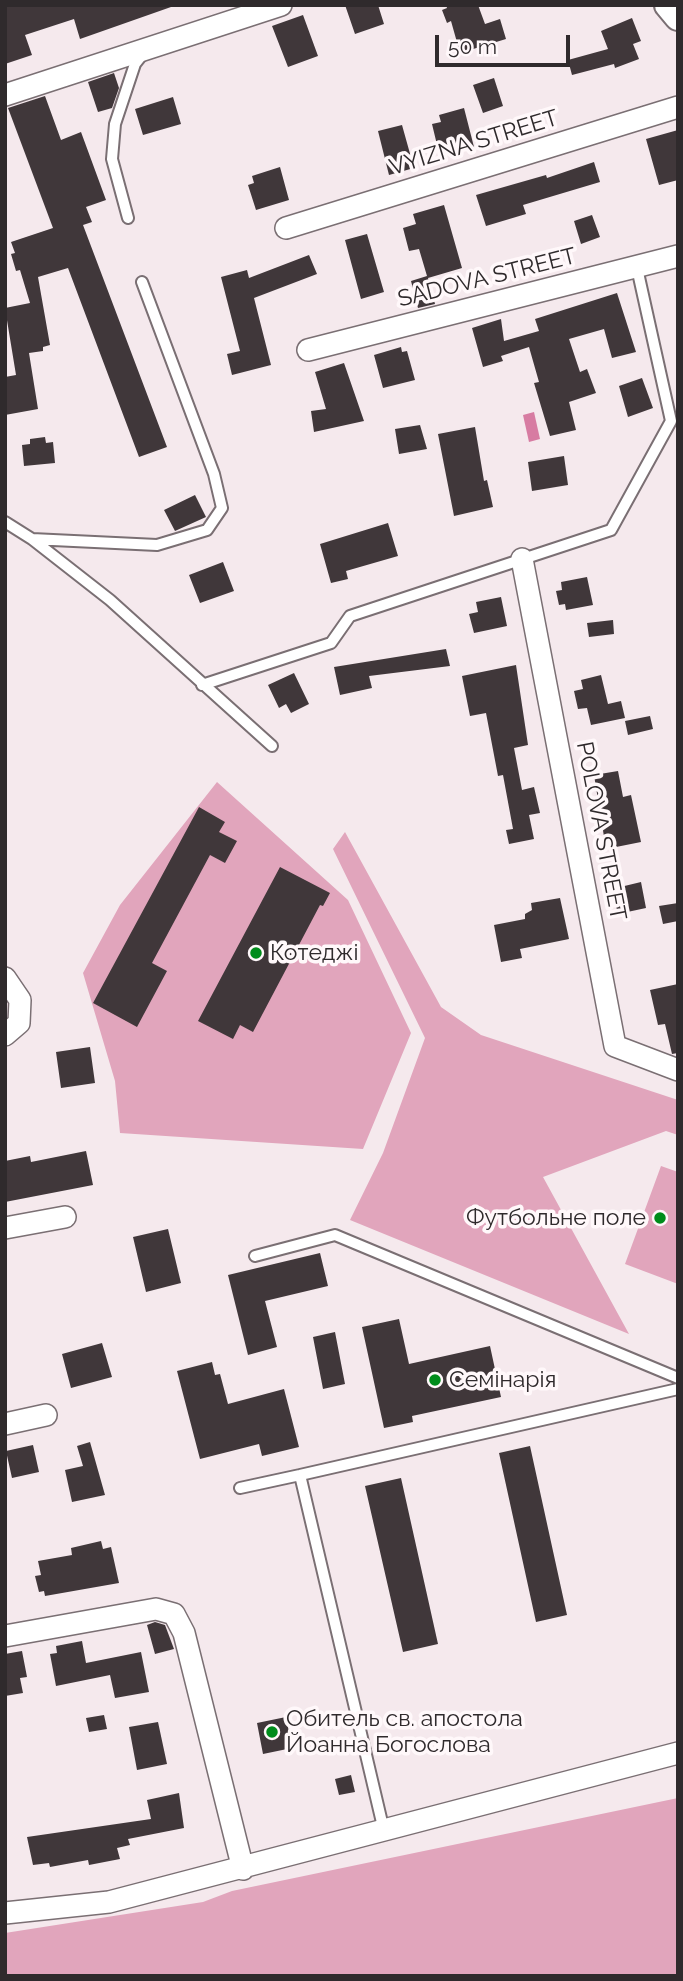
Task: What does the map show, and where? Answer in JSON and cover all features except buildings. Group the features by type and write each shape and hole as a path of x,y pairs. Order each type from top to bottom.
{"street":[{"path":"5,95 281,5"},
{"path":"667,5 678,16"},
{"name":"VYIZNA STREET","path":"286,228 678,107"},
{"name":"SADOVA STREET","path":"308,350 678,256"},
{"name":"POLOVA STREET","path":"522,559 615,1046 678,1070"},
{"path":"5,978 20,1000 19,1023 5,1035"},
{"path":"5,1228 65,1217"},
{"path":"5,1424 46,1415"},
{"path":"5,1636 156,1609 174,1614 184,1633 243,1869"},
{"path":"5,1913 109,1902 678,1753"}],"lane":[{"path":"128,218 112,159 115,124 135,64 146,49"},
{"path":"202,685 331,643 350,616 611,530 671,421 638,268"},
{"path":"32,539 157,545 207,530 222,508 214,474 142,282"},
{"path":"5,522 32,539 110,600 272,746"},
{"path":"255,1256 335,1235 678,1378"},
{"path":"240,1488 678,1390"},
{"path":"300,1475 384,1831"}],"shaded area":[{"path":"534,412 540,439 529,442 523,415"},
{"path":"217,782 348,900 411,1033 363,1149 120,1133 115,1081 83,973 120,905"},
{"path":"345,832 441,1007 481,1035 678,1100 678,1135 666,1131 543,1177 629,1334 350,1220 383,1153 425,1038 333,849"},
{"name":"Футбольне поле","path":"661,1166 678,1172 678,1284 625,1264"},
{"path":"678,1798 678,1976 5,1976 5,1933 203,1902 232,1891"}],"place":[{"name":"Котеджі","path":"256,953"},
{"name":"Футбольне поле","path":"660,1218"},
{"name":"Семінарія","path":"435,1380"},
{"name":"Обитель св. апостола Йоанна Богослова","path":"272,1732"}]}
